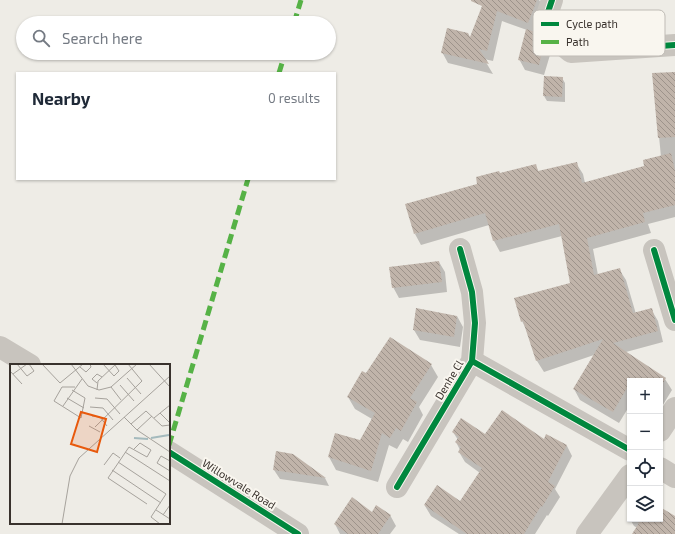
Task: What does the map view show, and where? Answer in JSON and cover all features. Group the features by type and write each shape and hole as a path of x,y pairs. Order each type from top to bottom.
{"street":[{"path":"549,10 552,0"},
{"path":"665,46 675,45"},
{"name":"Denhe Cl","path":"397,487 472,361 475,322 472,292 460,249"},
{"path":"654,250 675,320"},
{"path":"0,347 28,364"},
{"path":"472,361 627,448"},
{"path":"663,426 675,408"},
{"name":"Willowvale Road","path":"170,453 298,534"},
{"path":"663,470 675,477"},
{"path":"587,534 627,479"}],"building":[{"path":"537,0 528,23 497,11 487,51 479,49 489,64 441,53 447,28 468,33 470,37 482,6 471,1"},
{"path":"526,29 533,31 533,56 541,56 539,65 518,60"},
{"path":"675,72 675,137 658,138 652,73"},
{"path":"544,76 563,77 562,97 543,96"},
{"path":"671,153 675,171 675,205 643,213 645,222 587,238 594,275 620,268 633,313 652,308 658,331 613,343 666,378 663,383 663,378 627,378 627,388 613,412 573,389 603,339 536,361 523,321 521,322 514,298 570,283 559,224 493,241 485,213 414,234 405,204 477,184 476,177 536,164 538,171 577,162 582,183 644,166 643,160"},
{"path":"439,261 442,282 392,288 389,267"},
{"path":"416,308 457,316 454,337 413,330"},
{"path":"390,337 432,364 410,398 417,402 401,431 396,428 390,438 382,433 371,471 328,457 335,433 360,440 375,413 347,397 362,371 366,373"},
{"path":"502,410 544,439 546,434 567,445 548,482 555,486 524,534 467,534 424,505 437,485 460,501 482,468 458,452 461,447 455,442 459,437 452,432 461,418 485,434"},
{"path":"276,451 293,454 326,478 273,470"},
{"path":"352,497 372,512 376,505 391,515 378,534 348,534 334,524"},
{"path":"663,509 675,516 675,534 632,534 639,523 637,522 663,522"}],"marked path":[{"path":"296,16 301,0"},
{"path":"279,72 283,60"},
{"path":"170,442 248,180"}],"cycle path":[{"path":"549,10 552,0"},
{"path":"665,46 675,45"},
{"path":"397,487 472,361 475,323 472,292 460,249"},
{"path":"654,250 675,320"},
{"path":"472,361 627,448"},
{"path":"170,453 298,534"}]}
